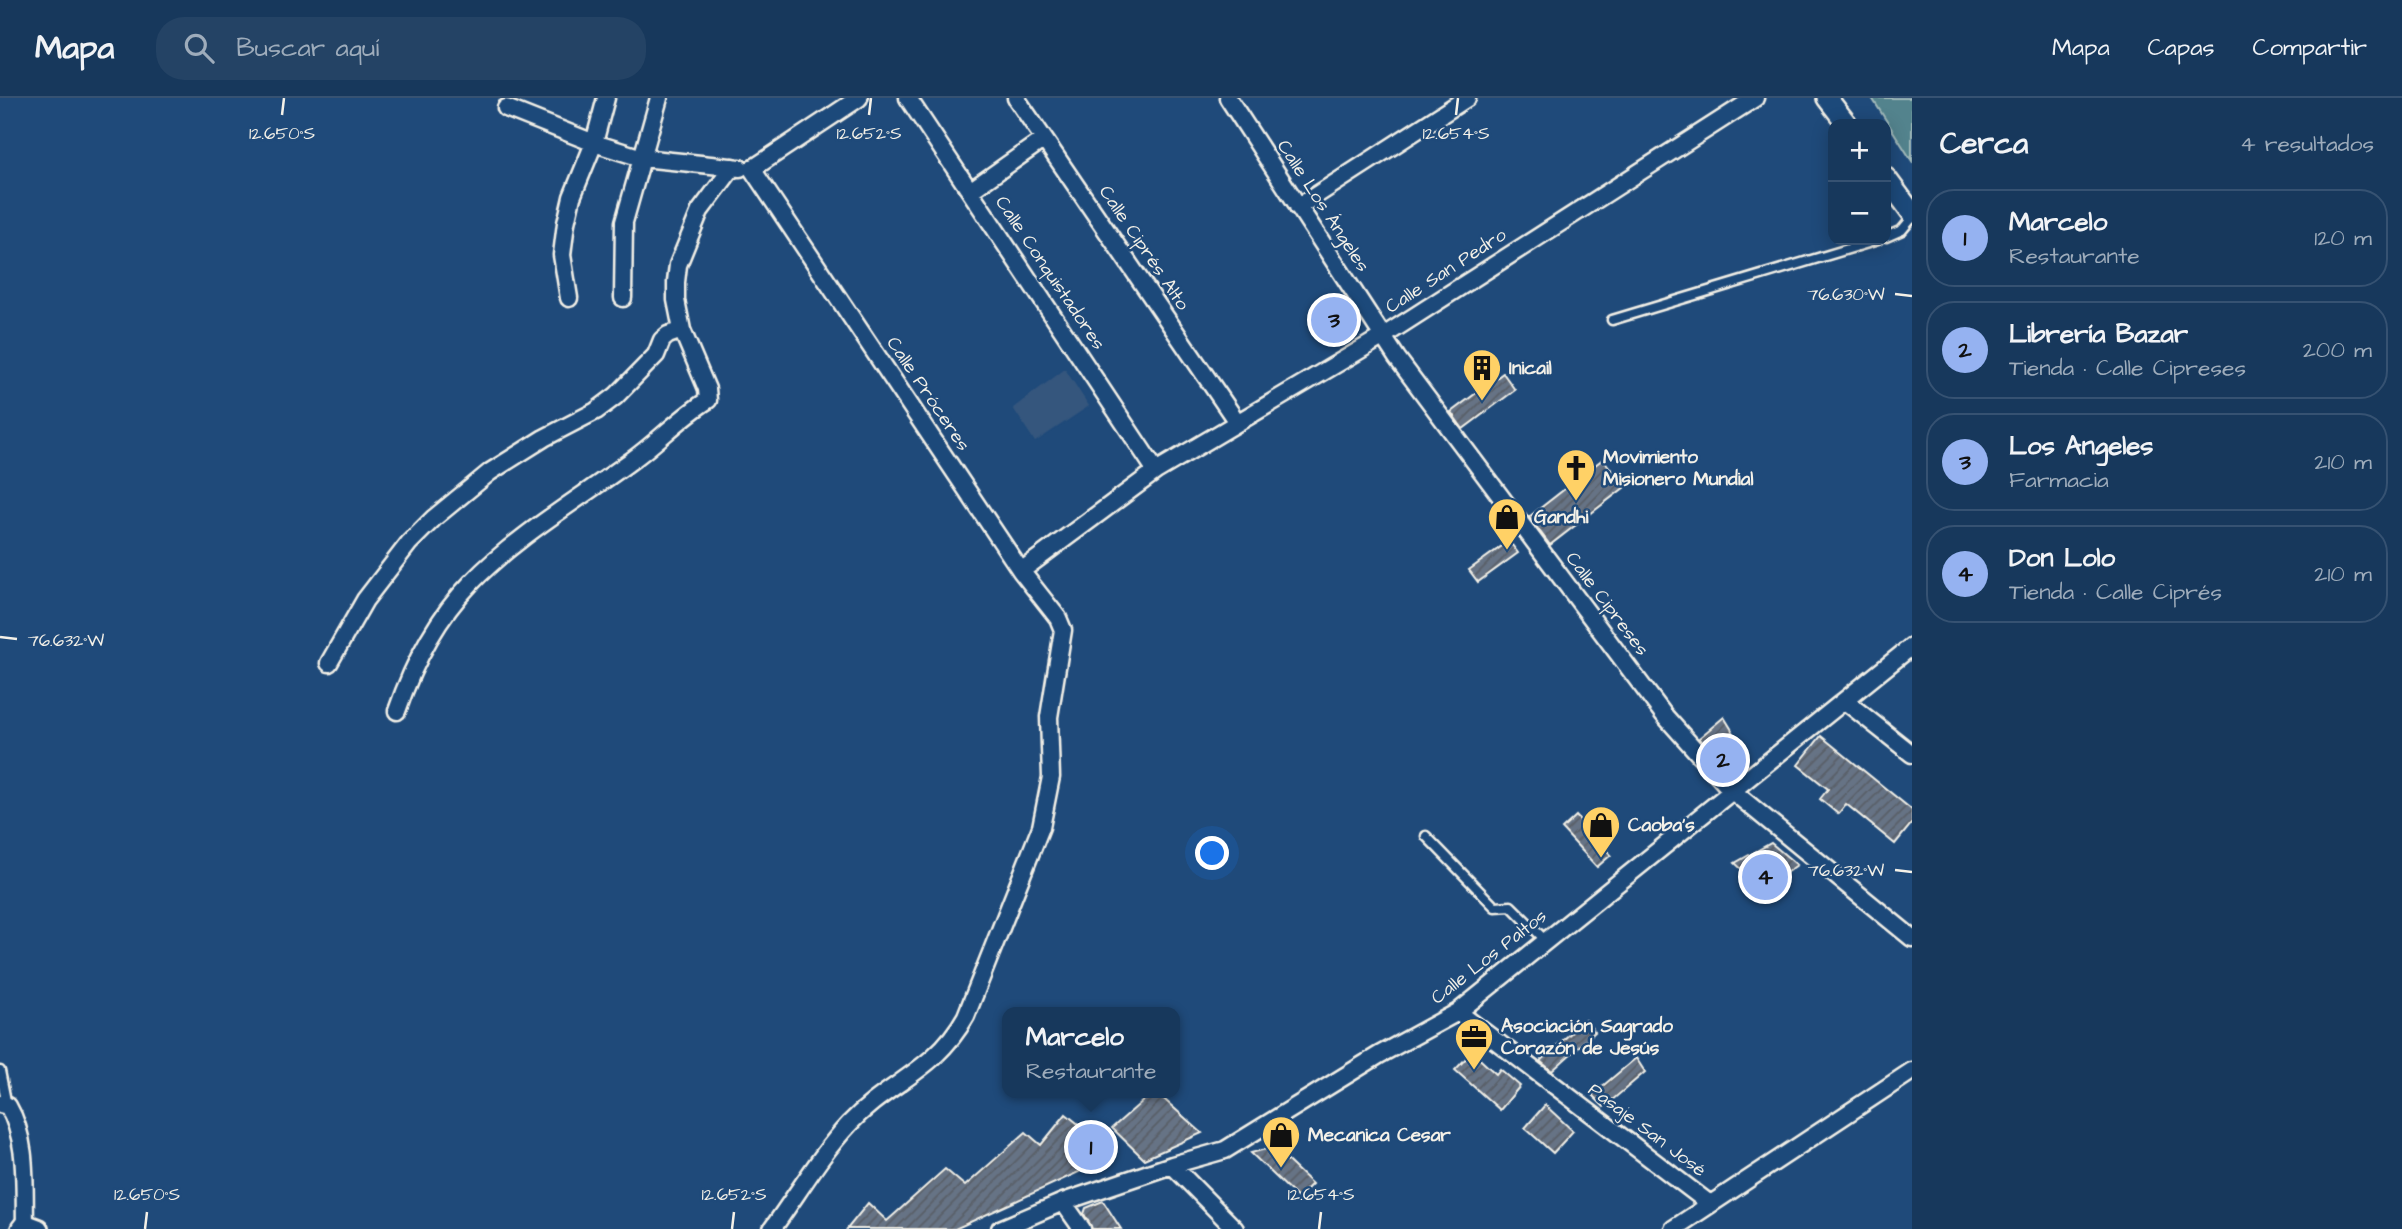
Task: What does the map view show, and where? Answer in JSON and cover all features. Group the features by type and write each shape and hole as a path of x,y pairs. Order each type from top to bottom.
{"street":[{"path":"569,298 562,255 566,223 572,197 594,143 606,98"},
{"path":"623,298 624,222 659,98"},
{"path":"506,108 594,143 642,158 752,169 859,98"},
{"name":"Calle Conquistadores","path":"908,98 1156,471"},
{"name":"Calle Ciprés Alto","path":"1016,98 1237,422"},
{"name":"Calle Los Ángeles","path":"1228,98 1382,337"},
{"path":"1298,207 1466,98"},
{"name":"Calle San Pedro","path":"1021,571 1156,471 1382,337 1755,98"},
{"path":"1827,98 1843,119"},
{"path":"970,191 1044,139"},
{"path":"397,711 424,646 452,604 470,584 509,548 648,449 708,400 707,390 682,330 677,300 678,265 700,211 733,167"},
{"name":"Calle Próceres","path":"752,169 1021,571 1058,618 1063,630 1049,717 1051,777 1041,827 966,1016 954,1038 934,1058 849,1124 772,1229"},
{"path":"1889,182 1912,216"},
{"path":"329,663 365,600 401,553 434,518 490,472 544,438 596,411 616,396 656,355 662,340 682,330"},
{"name":"Calle Cipreses","path":"1382,337 1664,715 1731,790 1912,938"},
{"name":"Calle Los Paltos","path":"1000,1229 1063,1202 1172,1165 1226,1150 1379,1055 1458,1012 1912,646"},
{"path":"1845,701 1912,754"},
{"name":"Pasaje San José","path":"1458,1012 1710,1205"},
{"path":"1674,1229 1912,1071"},
{"path":"4,1105 18,1123 28,1227"},
{"path":"1172,1165 1235,1229"},
{"path":"1063,1202 1082,1229"}],"lane":[{"path":"1891,235 1902,230 1912,216"},
{"path":"1612,320 1861,245"},
{"path":"1426,836 1496,906 1511,906 1546,941"},
{"path":"0,1071 4,1105"}],"shaded area":[{"path":"1065,369 1089,406 1035,442 1013,408"}],"green space":[{"path":"1872,98 1912,98 1912,161 1891,128 1891,119 1885,119"}],"building":[{"path":"1338,302 1351,324 1348,335 1334,344 1317,315"},
{"name":"Inicail","path":"1503,373 1515,390 1463,429 1451,412"},
{"name":"Movimiento Misionero Mundial","path":"1603,459 1625,487 1550,545 1529,517"},
{"path":"1509,541 1518,553 1478,582 1469,570"},
{"path":"1724,717 1746,753 1729,766 1724,766 1699,738"},
{"path":"1821,736 1912,810 1912,823 1895,844 1846,804 1838,814 1820,799 1828,789 1798,765"},
{"path":"1576,816 1611,855 1597,867 1562,829"},
{"path":"1771,843 1797,865 1763,889 1735,863"},
{"path":"1585,1020 1595,1032 1552,1071 1540,1061"},
{"path":"1472,1052 1496,1074 1500,1069 1520,1086 1500,1110 1455,1070"},
{"path":"1636,1058 1645,1072 1604,1107 1592,1095"},
{"path":"1146,1098 1163,1098 1202,1133 1144,1159 1112,1128"},
{"path":"1545,1105 1573,1131 1553,1153 1525,1128"},
{"path":"1066,1114 1103,1144 1081,1171 955,1229 847,1229 868,1203 887,1221 945,1169 965,1186 1026,1132 1041,1145"},
{"name":"Mecanica Cesar","path":"1273,1147 1312,1184 1298,1198 1251,1153"},
{"path":"1103,1201 1121,1229 1092,1229 1084,1214 1086,1208"}],"place":[{"name":"Los Angeles","path":"1334,320"},
{"name":"Inicail","path":"1482,402"},
{"name":"Movimiento Misionero Mundial","path":"1576,502"},
{"name":"Gandhi","path":"1507,551"},
{"name":"Librería Bazar","path":"1723,760"},
{"name":"Caoba's","path":"1601,859"},
{"name":"Don Lolo","path":"1765,877"},
{"name":"Asociación Sagrado Corazón de Jesús","path":"1474,1071"},
{"name":"Marcelo","path":"1091,1147"},
{"name":"Mecanica Cesar","path":"1281,1169"}]}
